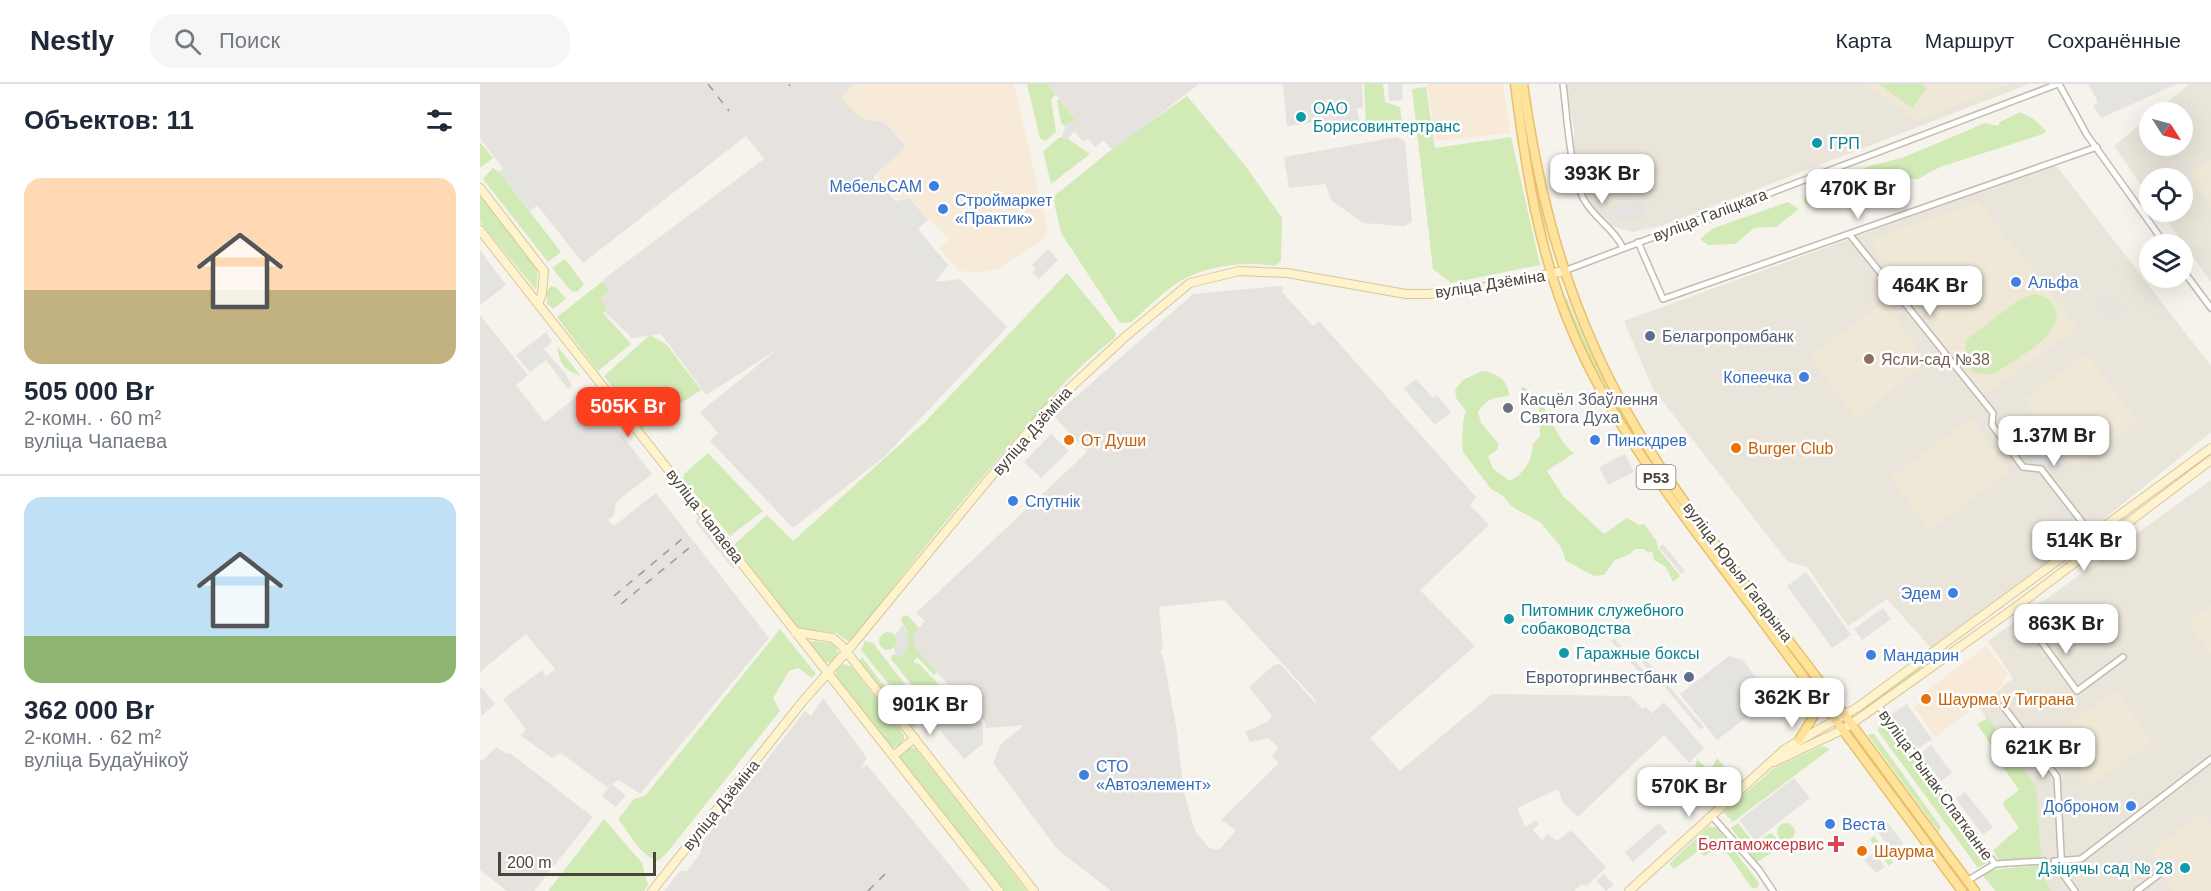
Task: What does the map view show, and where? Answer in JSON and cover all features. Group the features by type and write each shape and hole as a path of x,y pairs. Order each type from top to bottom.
{"main road":[{"name":"вуліца Юрыя Гагарына","path":"1515,84 1530,194 1560,302 1586,361 1635,446 1681,513 1962,891"},
{"name":"вуліца Юрыя Гагарына","path":"1523,84 1536,168 1564,271 1596,353 1648,446 1715,542 1974,891"},
{"path":"480,188 544,271 542,294 538,303"},
{"name":"вуліца Чапаева","path":"480,230 999,891"},
{"name":"вуліца Дзёміна","path":"651,891 1044,412 1125,337 1190,283 1239,271 1287,273 1406,294 1428,294 1564,271"},
{"path":"1629,891 1767,765 1799,740 1845,715 1940,648 2211,448"},
{"path":"1767,765 1842,730 2016,607 2211,460"},
{"path":"2132,507 2138,515"},
{"path":"2009,598 2016,607"},
{"path":"795,632 833,638 847,652 1034,891"},
{"path":"1940,648 1946,655"},
{"path":"1799,740 1814,717 1812,688"},
{"path":"893,756 915,738"}],"street":[{"path":"1563,84 1574,160 1584,199 1594,215 1617,234 1623,248"},
{"name":"вуліца Галіцкага","path":"1564,271 2059,84"},
{"path":"2059,84 2097,147 2158,234"},
{"path":"1638,242 1663,299 2097,147"},
{"path":"1850,235 1993,412 1992,425 2024,467 2041,469 2093,536"},
{"path":"2193,284 2211,308"},
{"path":"2016,607 2078,691 2123,657"},
{"name":"вуліца Рынак Спатканне","path":"1878,705 1995,864"},
{"path":"2003,706 2057,777 2057,860 2062,873 2075,891"},
{"path":"2057,860 2081,858 2211,759"},
{"path":"1711,815 1759,870 1773,891"},
{"path":"1967,881 1995,864 2044,861"},
{"path":"2137,891 2162,872"}],"shaded area":[{"path":"480,84 854,84 841,98 860,118 885,123 906,146 864,186 869,196 912,244 907,249 935,282 960,279 1007,327 884,457 793,528 710,441 718,433 700,412 778,349 706,395 661,334 632,338 595,302 605,278 764,159 746,136 583,263 537,205 544,199 513,160 503,168 480,139"},
{"path":"854,84 1014,84 1048,232 1042,240 998,269 983,272 959,271 939,248 949,239 909,198 897,200 876,175 906,146 885,123 860,118 841,98"},
{"path":"1048,84 1199,84 1116,149 1111,149 1104,140 1095,147 1088,139 1083,142 1073,130 1078,123"},
{"path":"1283,84 1362,84 1363,108 1330,112 1330,120 1287,126"},
{"path":"1388,84 1402,84 1403,100 1389,101"},
{"path":"1427,84 1503,84 1510,133 1436,141"},
{"path":"1566,84 2029,84 1664,225 1633,232 1612,226 1597,214 1586,197 1574,149 1574,129"},
{"path":"1865,84 2010,84 1917,121"},
{"path":"2088,84 2177,84 2101,118 2093,106 2098,102"},
{"path":"2189,84 2211,84 2211,282 2193,257 2193,234 2177,234 2168,222 2193,222 2193,168 2139,168 2139,182 2114,146 2139,125 2139,156 2193,156 2193,102 2168,102"},
{"path":"1357,109 1360,127 1332,130 1330,112"},
{"path":"1073,121 1079,125 1068,139 1062,137 1065,126"},
{"path":"1397,137 1405,141 1412,222 1404,226 1363,223 1332,201 1325,184 1289,188 1284,157"},
{"path":"513,160 545,199 530,211 499,172"},
{"path":"2211,160 2211,209 2193,180 2193,173"},
{"path":"2055,164 2139,273 2139,288 2151,288 2211,366 2211,432 2070,547 1932,649 1887,599 1848,626 1807,567 1788,562 1653,389 1624,321"},
{"path":"1583,171 1596,176 1599,193 1587,195"},
{"path":"873,177 896,201 909,198 928,219 918,229 948,265 935,282 907,249 911,244 869,196 864,186"},
{"path":"1759,196 1762,204 1686,232 1683,225"},
{"path":"1644,201 1646,217 1617,221 1615,205"},
{"path":"1978,202 2078,327 1983,396 1879,259 1872,239"},
{"path":"1048,249 1058,260 1039,279 1032,272 1036,269 1032,265"},
{"path":"480,250 506,285 480,305"},
{"path":"482,256 504,284 480,303 480,257"},
{"path":"1281,286 1284,288 1281,291 1313,326 1319,321 1476,497 1470,505 1489,525 1420,590 1475,646 1370,738 1400,771 1492,694 1630,696 1643,709 1646,707 1668,731 1578,817 1563,803 1558,789 1517,808 1525,827 1536,820 1539,824 1533,830 1542,840 1548,834 1557,841 1571,830 1606,867 1586,887 1582,884 1574,891 1111,891 1057,849 993,763 1001,744 1024,725 986,728 985,722 969,702 957,691 955,692 915,648 914,633 925,621 916,613 1087,452 1054,416 1193,294","holes":["1224,600 1315,699 1316,704 1280,664 1274,665 1249,687 1272,716 1269,721 1245,732 1250,742 1269,738 1278,748 1272,756 1279,763 1221,820 1236,830 1219,850 1209,848 1195,831 1184,793 1176,726 1163,656 1160,652 1163,648 1159,607"]},
{"path":"2111,296 2122,309 2111,317 2100,304"},
{"name":"Ясли-сад №38","path":"1891,298 1902,312 1895,319 1927,361 1856,419 1810,356"},
{"path":"480,315 528,375 516,385 545,422 586,389 652,474 616,502 614,515 608,520 614,526 656,493 769,638 640,794 619,780 607,787 561,753 552,758 520,735 526,730 503,699 542,670 546,677 555,669 526,634 480,672"},
{"path":"546,332 552,342 544,349 565,373 572,386 568,389 546,360 530,372 516,355"},
{"path":"2086,353 2137,421 2075,467 2024,400"},
{"path":"1416,379 1433,398 1437,395 1451,412 1435,425 1404,389"},
{"path":"1971,418 2009,471 1929,530 1891,477"},
{"path":"2042,430 2068,464 2049,479 2035,462 2031,465 2018,448"},
{"path":"1051,434 1069,451 1041,478 1024,462"},
{"path":"1625,454 1634,472 1608,485 1599,467"},
{"path":"2211,480 2211,891 2046,891 2040,884 2032,791 1979,707 2013,678 1988,641"},
{"path":"2064,500 2078,517 2070,523 2057,506"},
{"path":"699,517 738,565 733,569 695,521"},
{"path":"1663,544 1685,571 1681,574 1659,547"},
{"path":"1806,572 1851,635 1832,648 1787,586"},
{"path":"2211,605 2211,655 2187,623"},
{"path":"1883,608 1891,619 1862,640 1854,629"},
{"path":"903,625 910,642 901,658 895,653 894,648 897,640 895,635"},
{"path":"1614,638 1644,671 1641,674 1611,641"},
{"path":"1986,646 2008,674 1997,691 1935,737 1914,707 1928,696 1925,692"},
{"path":"1638,650 1662,678 1659,681 1634,653"},
{"path":"1729,656 1743,660 1771,698 1717,740 1680,694"},
{"path":"1666,683 1704,727 1701,730 1663,685"},
{"path":"480,688 495,704 481,716"},
{"path":"2116,691 2152,742 2091,785 2053,735"},
{"path":"823,698 867,758 860,769 867,765 971,891 664,891 680,871 687,871 700,854 703,841 805,711 811,716"},
{"path":"965,702 983,724 983,744 964,759 936,726"},
{"path":"1664,702 1704,748 1689,763 1664,735 1668,731 1652,713"},
{"path":"1907,704 1932,739 1918,749 1914,744 1910,746 1890,715"},
{"path":"1931,745 1952,773 1941,781 1920,754"},
{"path":"496,747 507,754 510,753 593,817 534,891 507,891 480,870 480,759 482,761"},
{"path":"1794,778 1810,798 1755,841 1739,820"},
{"path":"611,784 626,795 616,807 602,796"},
{"path":"1965,792 1993,827 1983,835 1956,799"},
{"path":"2202,813 2211,826 2211,891 2174,891 2158,871 2163,866 2152,850"},
{"path":"1884,818 1903,843 1895,855 1873,826"},
{"path":"1659,823 1667,832 1633,862 1625,852"},
{"path":"1874,853 1885,867 1876,873 1864,860"},
{"path":"1604,874 1614,885 1606,891 1596,881"}],"green space":[{"path":"1027,84 1048,84 1056,95 1051,99 1056,132 1045,141 1040,138"},
{"path":"1364,84 1383,84 1385,102 1400,107 1403,129 1377,131 1366,124"},
{"path":"1519,84 1528,142 1550,246 1534,190"},
{"path":"1879,84 1922,84 1927,88 1912,108"},
{"path":"1426,87 1435,148 1511,137 1540,265 1451,283 1433,269 1412,89"},
{"path":"1187,96 1247,168 1282,218 1281,261 1274,266 1227,265 1192,275 1168,289 1131,322 1120,323 1061,233 1053,197 1106,154"},
{"path":"1059,99 1079,125 1073,121 1065,126 1061,123 1057,101"},
{"path":"2020,112 2035,120 2046,131 2043,134 1940,167 1918,179 1901,180 1881,191 1849,203 1839,195 1835,183 1869,166 1902,158 1985,123 1998,126 2000,122"},
{"path":"1060,137 1068,139 1090,154 1051,184 1043,151"},
{"path":"480,142 493,158 480,168"},
{"path":"493,168 499,172 561,252 548,262 483,179"},
{"path":"1808,192 1814,192 1818,199 1814,206 1808,206 1804,202 1804,196"},
{"path":"480,193 538,268 536,290 480,222"},
{"path":"1788,202 1799,209 1776,227 1754,228 1735,244 1708,245 1700,239 1714,228"},
{"path":"565,259 584,284 577,292 571,291 552,268"},
{"path":"1067,273 1116,333 1114,339 1074,374 1014,440 932,538 853,639 849,642 837,633 798,628 734,545 767,515 793,541 926,421"},
{"path":"603,281 609,291 600,298 607,307 603,313 631,344 598,371 557,317"},
{"path":"551,286 557,288 566,299 553,309 547,304 547,291"},
{"path":"2034,294 2045,297 2054,306 2057,316 2054,326 2047,335 2027,353 1997,372 1987,375 1973,372 1963,359 1967,339 2020,299"},
{"path":"1567,299 1620,407 1682,504 1631,432 1589,356 1564,300"},
{"path":"650,335 666,344 701,390 643,428 604,376"},
{"path":"557,346 581,376 563,366"},
{"path":"1482,371 1501,378 1507,386 1509,396 1491,400 1484,404 1478,412 1481,423 1498,443 1498,449 1488,456 1493,469 1510,481 1515,478 1527,466 1533,444 1540,436 1539,409 1521,390 1522,387 1538,399 1561,438 1574,453 1547,471 1563,496 1604,534 1627,518 1639,525 1644,524 1656,540 1658,548 1680,576 1673,582 1666,567 1654,560 1652,551 1648,553 1644,549 1635,549 1630,554 1615,560 1604,575 1594,576 1566,561 1561,547 1541,523 1511,506 1503,496 1491,489 1463,452 1462,437 1466,411 1456,398 1455,390 1463,380"},
{"path":"708,453 763,511 730,536 683,479 684,474"},
{"path":"1724,562 1830,701 1793,659"},
{"path":"907,615 919,628 914,634 915,648 937,672 934,675 917,657 913,662 919,664 947,693 947,702 937,710 931,709 891,659 892,655 898,654 907,631 901,621 902,617"},
{"path":"780,629 816,674 812,678 798,668 789,671 773,698 780,711 666,854 658,861 651,858 640,849 618,819 634,799 645,796"},
{"path":"884,632 892,632 897,637 895,648 884,650 879,645 879,637"},
{"path":"807,641 831,643 837,648 838,657 830,663 823,661"},
{"path":"865,641 873,643 930,717 922,725 861,650"},
{"path":"862,657 917,728 912,727 860,662"},
{"path":"1927,660 1929,664 1859,713 1859,712"},
{"path":"844,664 852,667 904,735 904,740 899,746 891,748 835,676 837,668"},
{"path":"1988,718 2036,787 2041,858 1999,861 1993,850 2019,828 2002,803 2019,790 1996,757 2002,750 1998,744 1992,746 1977,724"},
{"path":"1883,721 1888,723 1990,861 1978,868 1878,731"},
{"path":"1874,734 1941,827 1939,832 1868,735"},
{"path":"1857,740 1970,891 1967,891 1854,742"},
{"path":"1822,746 1830,749 1733,822 1724,812 1774,768"},
{"path":"908,747 915,748 921,755 1027,891 1003,891 899,759 898,756"},
{"path":"1717,758 1737,780 1715,801 1703,800 1696,803 1692,781 1697,759 1710,771"},
{"path":"604,819 642,863 648,885 644,891 548,891"},
{"path":"1738,823 1754,843 1771,833 1779,841 1779,848 1757,862 1731,828"},
{"path":"1786,823 1792,826 1795,832 1792,838 1786,841 1780,838 1777,832 1780,826"},
{"path":"1709,826 1717,828 1759,883 1758,887 1755,889 1751,887 1722,846 1704,856 1698,851 1674,869 1669,864"},
{"path":"1874,836 1893,862 1889,866 1870,840"},
{"path":"2042,865 2044,880 2051,891 1996,891 1983,876 1989,870"}],"railway":[{"path":"708,84 729,111"},
{"path":"614,596 682,539"},
{"path":"621,604 689,548"},
{"path":"868,891 887,872"}],"place":[{"name":"ОАО Борисовинтертранс","path":"1301,117"},
{"name":"ГРП","path":"1817,143"},
{"name":"МебельСАМ","path":"934,186"},
{"name":"Строймаркет «Практик»","path":"943,209"},
{"name":"Альфа","path":"2016,282"},
{"name":"Белагропромбанк","path":"1650,336"},
{"name":"Ясли-сад №38","path":"1869,359"},
{"name":"Копеечка","path":"1804,377"},
{"name":"Касцёл Збаўлення Святога Духа","path":"1508,408"},
{"name":"От Души","path":"1069,440"},
{"name":"Пинскдрев","path":"1595,440"},
{"name":"Burger Club","path":"1736,448"},
{"name":"Спутнік","path":"1013,501"},
{"name":"Эдем","path":"1953,593"},
{"name":"Питомник служебного собаководства","path":"1509,619"},
{"name":"Гаражные боксы","path":"1564,653"},
{"name":"Мандарин","path":"1871,655"},
{"name":"Евроторгинвестбанк","path":"1689,677"},
{"name":"Шаурма у Тиграна","path":"1926,699"},
{"name":"СТО «Автоэлемент»","path":"1084,775"},
{"name":"Доброном","path":"2131,806"},
{"name":"Веста","path":"1830,824"},
{"name":"Белтаможсервис","path":"1836,844"},
{"name":"Шаурма","path":"1862,851"},
{"name":"Дзіцячы сад № 28","path":"2185,868"}]}
